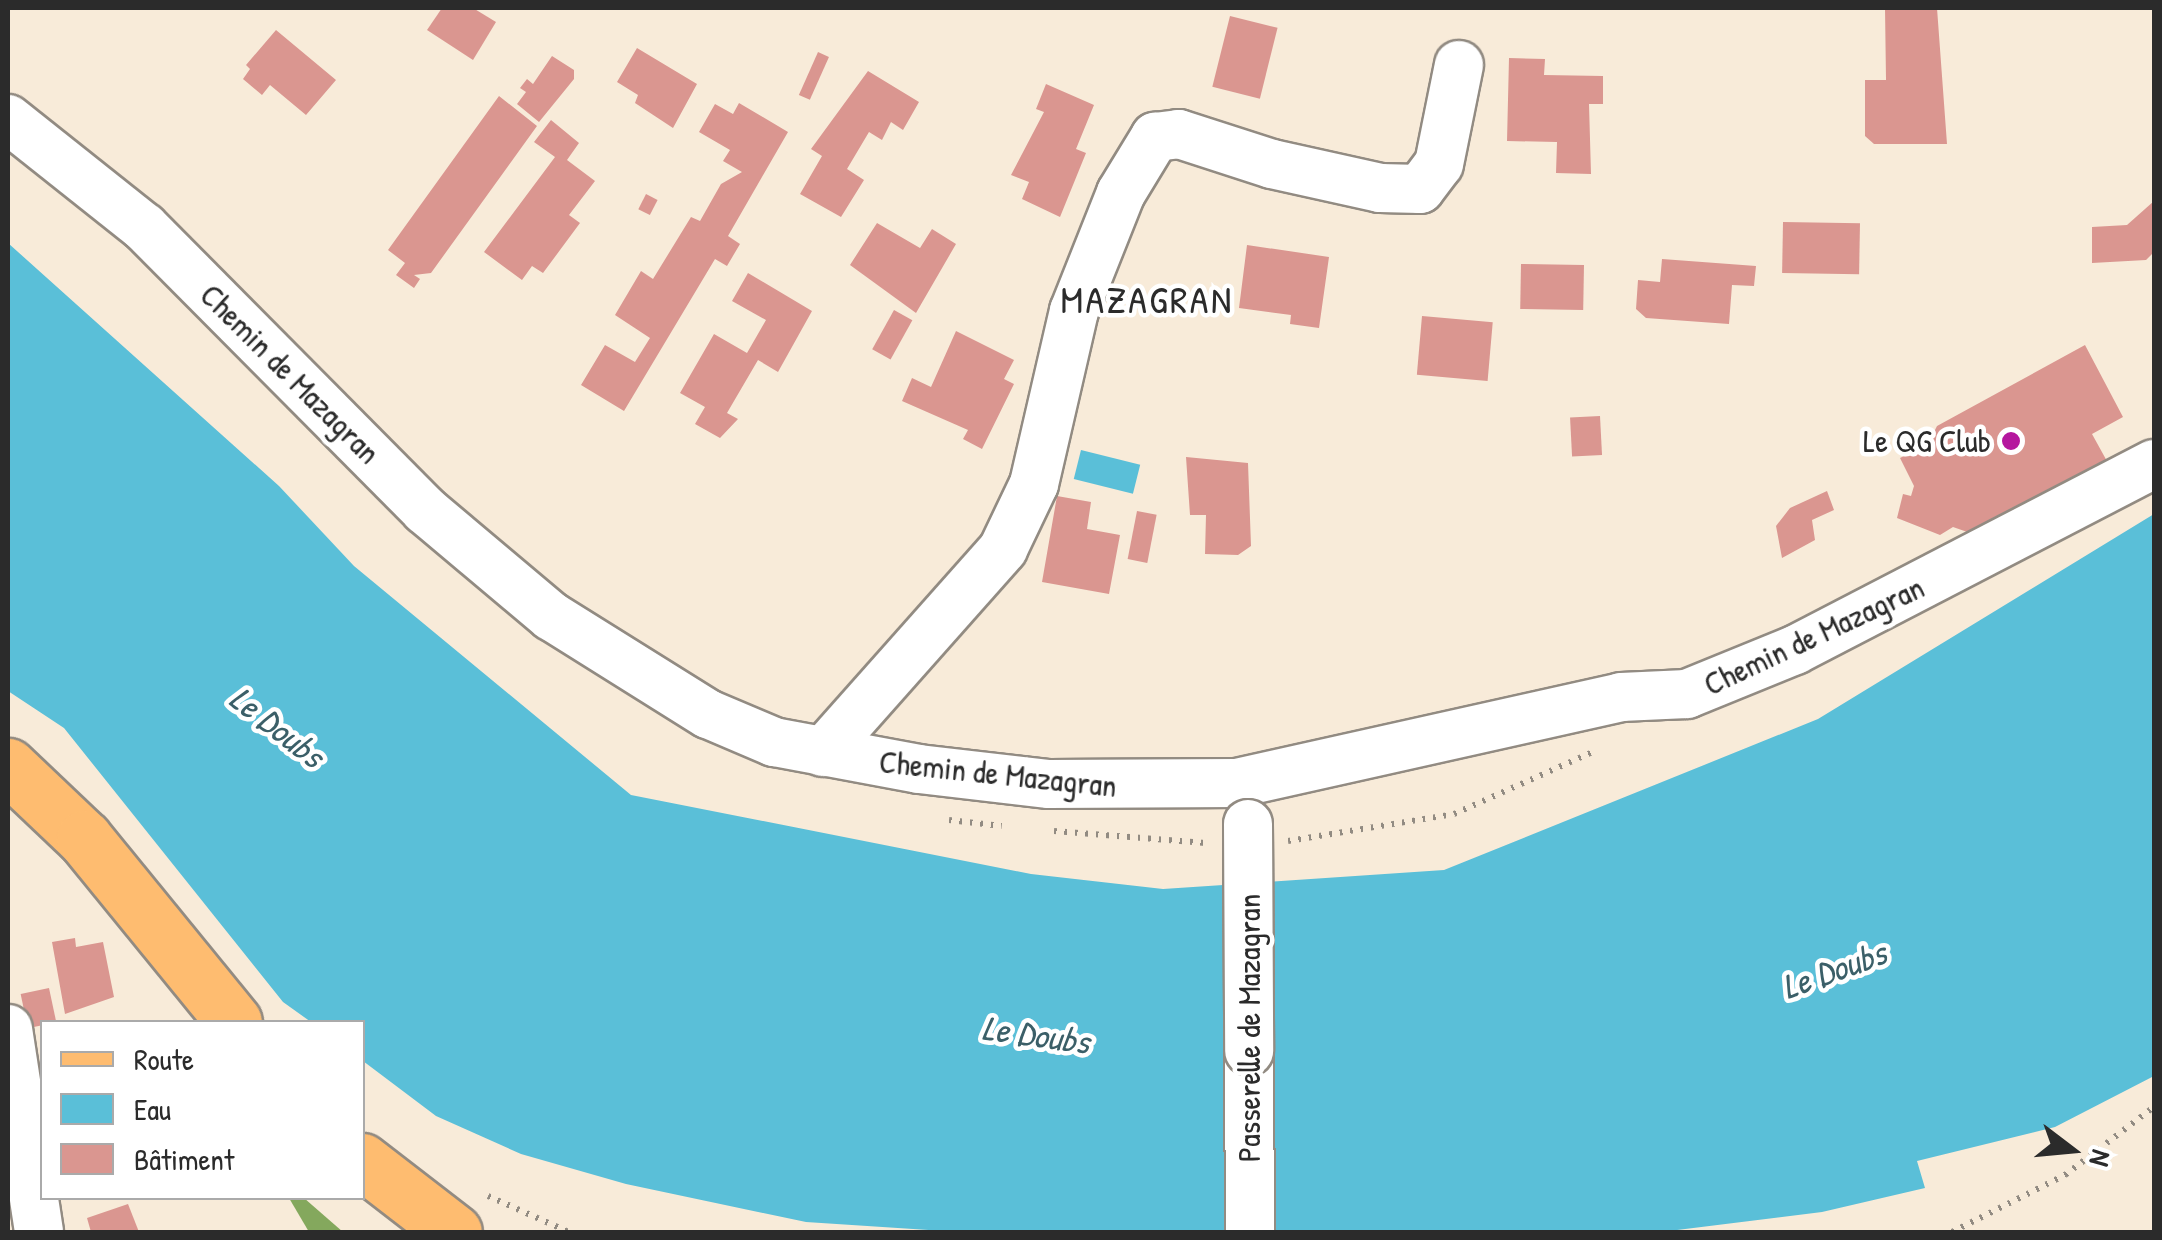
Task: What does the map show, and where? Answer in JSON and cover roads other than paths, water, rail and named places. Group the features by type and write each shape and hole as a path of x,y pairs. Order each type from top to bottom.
{"main road":[{"path":"8,766 84,838 232,1020"},
{"path":"365,1163 454,1232"}],"street":[{"path":"823,752 1003,549 1034,484 1074,311 1121,193 1155,137 1179,134 1272,164 1380,188 1420,188 1439,164 1459,64"},
{"name":"Chemin de Mazagran","path":"8,118 144,227 425,510 551,616 708,714 774,742 823,752 1049,784 1143,788 1248,803 1621,697 1687,694 1795,650 2154,464"},
{"name":"Passerelle de Mazagran","path":"1248,803 1250,1232"},
{"path":"8,1029 39,1232"}],"water":[{"name":"Le Doubs","path":"8,243 279,486 354,566 631,795 1031,874 1163,889 1444,870 1818,719 2154,514 2154,1076 2055,1127 1917,1161 1925,1188 1822,1212 1661,1232 959,1232 806,1222 626,1184 521,1154 436,1116 365,1063 365,1020 308,1020 283,1002 64,728 8,691"},
{"path":"1081,450 1140,465 1133,494 1074,479"}],"place":[{"name":"Le QG Club","path":"2011,441"}],"district":[{"name":"MAZAGRAN","path":"1147,300"}]}
